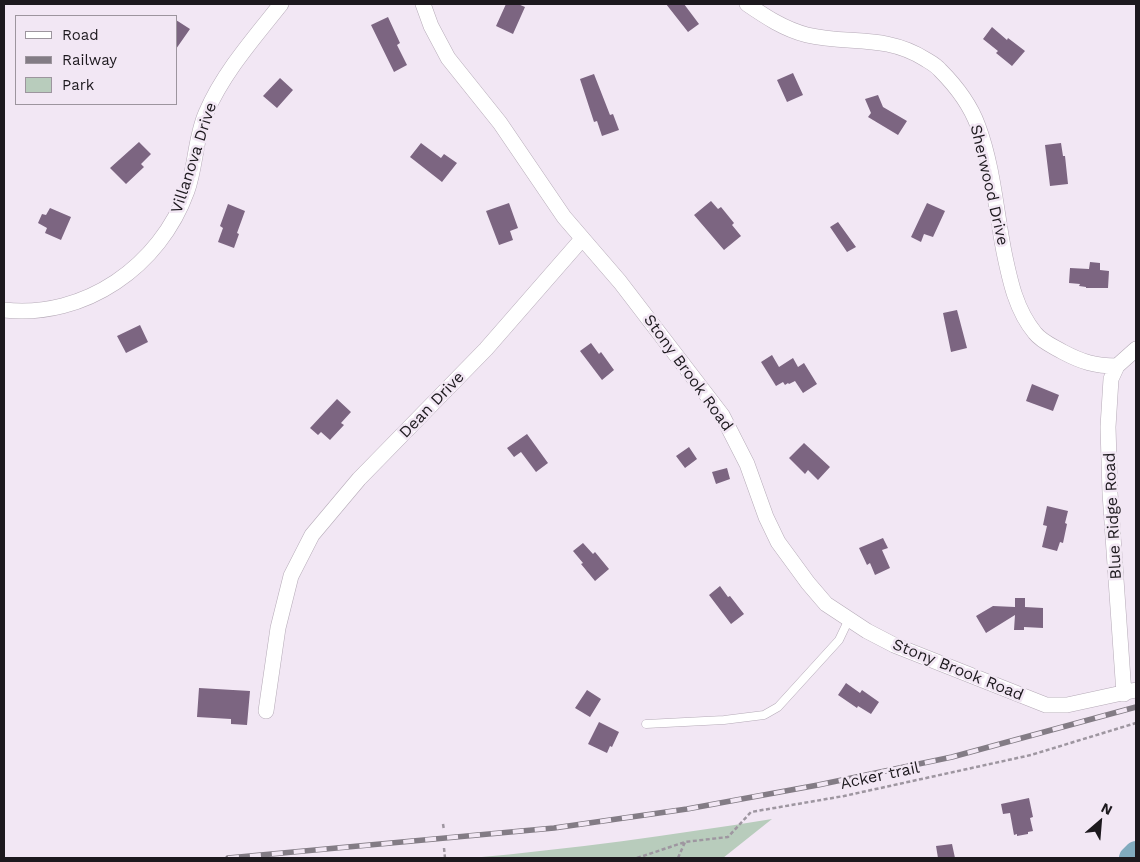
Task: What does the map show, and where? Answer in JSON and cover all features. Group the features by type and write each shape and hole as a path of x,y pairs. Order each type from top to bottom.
{"street":[{"name":"Villanova Drive","path":"4,310 45,309 80,300 112,285 141,263 153,251 169,229 182,205 193,171 200,128 212,100 228,73 281,4"},
{"name":"Stony Brook Road","path":"423,4 431,26 448,58 500,123 564,217 620,282 722,414 747,464 766,517 778,542 826,604 867,631 894,645 1046,705 1068,705 1130,692"},
{"name":"Sherwood Drive","path":"747,4 783,27 807,35 834,40 890,44 913,52 938,67 967,103 978,126 988,166 1008,270 1017,304 1034,332 1042,340 1072,356 1098,366 1117,366"},
{"name":"Dean Drive","path":"266,711 278,628 291,576 312,535 359,479 486,349 582,239"},
{"path":"1117,366 1136,349"},
{"name":"Blue Ridge Road","path":"1117,366 1111,379 1109,459 1130,692"}],"lane":[{"path":"646,724 724,720 764,715 778,707 838,640 849,619"}],"path":[{"name":"Acker trail","path":"637,858 685,842 728,836 751,812 844,796 1021,757 1136,723"},
{"path":"444,824 444,830"},
{"path":"678,858 685,842"},
{"path":"444,848 445,858"}],"green space":[{"path":"772,819 723,858 471,858 622,841"}],"building":[{"path":"506,4 518,4 525,7 513,34 496,26"},
{"path":"666,4 684,4 699,24 688,32"},
{"path":"388,17 400,43 397,45 407,65 394,72 371,25"},
{"path":"178,21 190,29 178,46"},
{"path":"992,27 1007,40 1008,38 1025,51 1012,66 983,39"},
{"path":"793,73 803,95 787,102 777,80"},
{"path":"594,74 610,115 613,114 619,130 602,136 597,121 594,122 580,79"},
{"path":"280,78 293,90 277,108 263,96"},
{"path":"878,95 883,107 907,121 898,135 868,117 871,113 865,99"},
{"path":"139,142 151,154 141,164 144,167 126,184 110,168"},
{"path":"421,143 441,158 444,154 457,163 442,182 410,157"},
{"path":"1061,143 1063,156 1065,156 1068,184 1050,186 1045,145"},
{"path":"711,201 718,209 721,207 734,223 732,225 741,236 724,250 694,215"},
{"path":"509,203 518,228 510,231 513,240 499,245 486,211"},
{"path":"927,203 945,211 933,237 924,234 921,242 911,237"},
{"path":"228,204 245,211 234,248 218,242 223,228 220,226"},
{"path":"50,208 71,217 61,240 45,233 47,228 38,223 42,214 46,215"},
{"path":"838,222 856,247 847,252 830,227"},
{"path":"1090,262 1100,263 1100,270 1109,271 1108,288 1086,288 1079,286 1080,284 1069,283 1070,268 1089,269"},
{"path":"957,310 967,348 951,352 943,313"},
{"path":"140,325 148,342 126,353 117,336"},
{"path":"591,343 599,354 601,352 614,370 602,380 580,351"},
{"path":"772,355 779,367 793,358 798,367 804,363 817,384 803,393 795,381 785,385 783,382 776,386 761,362"},
{"path":"1032,384 1059,395 1053,411 1026,401"},
{"path":"337,399 351,412 341,423 344,425 330,440 321,432 318,435 310,428"},
{"path":"527,434 548,463 536,472 521,452 514,457 507,448"},
{"path":"804,443 830,467 818,480 808,470 805,474 789,458"},
{"path":"689,447 697,459 685,468 676,456"},
{"path":"727,468 730,479 716,484 712,472"},
{"path":"1047,506 1068,511 1063,543 1060,542 1057,551 1042,547 1047,526 1043,525"},
{"path":"883,538 888,548 882,550 890,568 875,575 870,563 867,565 859,548"},
{"path":"583,543 593,554 595,552 609,569 595,581 573,551"},
{"path":"720,586 744,614 731,624 709,595"},
{"path":"1015,598 1025,598 1025,607 1043,608 1043,628 1024,627 1024,630 1014,630 1015,615 986,633 976,616 993,606 1015,607"},
{"path":"846,683 860,693 862,690 879,702 871,714 858,706 857,708 838,695"},
{"path":"199,688 250,691 247,725 231,724 231,719 197,717"},
{"path":"587,690 601,699 590,717 575,708"},
{"path":"599,722 619,732 607,753 588,744"},
{"path":"1029,798 1033,817 1030,818 1033,831 1028,832 1028,834 1014,835 1010,813 1003,814 1001,804"},
{"path":"952,844 955,858 938,858 936,846"}],"waterway":[{"path":"1131,858 1136,853"}],"railway":[{"path":"228,858 554,828 687,809 818,785 952,757 1136,707"}]}
